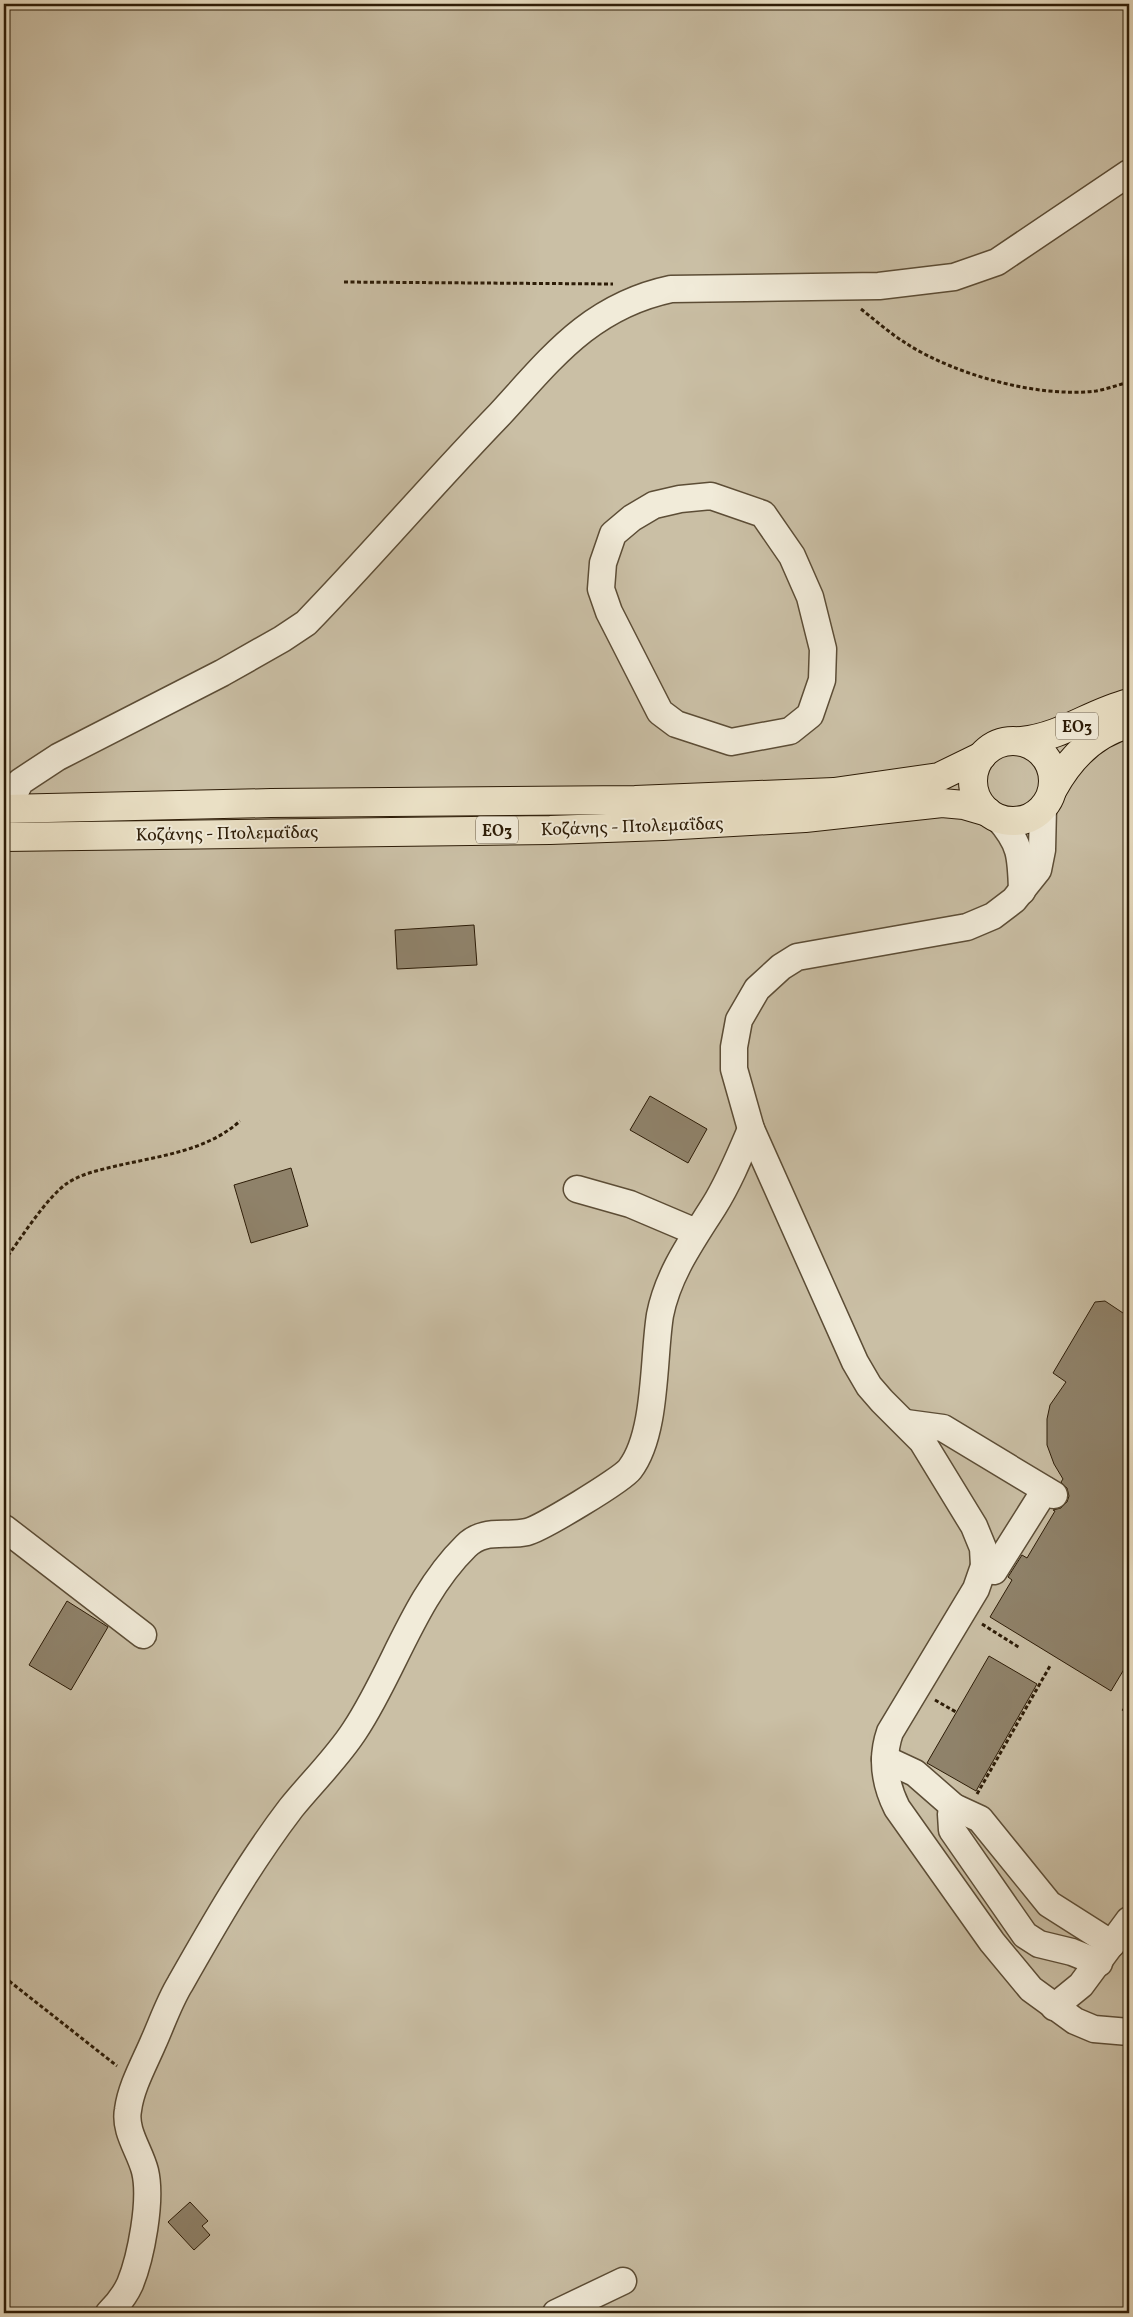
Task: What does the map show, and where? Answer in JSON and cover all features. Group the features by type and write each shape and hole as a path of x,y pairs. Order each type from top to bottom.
{"main road":[{"name":"ΕΟ3","path":"982,756 1000,743 1058,734 1105,711 1129,703"},
{"name":"ΕΟ3","path":"993,815 1010,821 1022,820 1034,815 1048,798 1069,763 1078,753 1108,731 1129,724"},
{"name":"ΕΟ3","path":"1022,741 1036,748 1047,759 1053,773 1048,798"},
{"name":"Κοζάνης - Πτολεμαΐδας","path":"6,809 271,803 635,800 834,792 939,777 982,756"},
{"path":"982,756 975,769 974,785 978,800 993,815"},
{"name":"Κοζάνης - Πτολεμαΐδας","path":"4,837 550,830 663,826 805,818 942,803 964,805 993,815"}],"street":[{"path":"6,809 20,782 58,757 222,673 306,623 451,464 558,353 582,331 600,318 646,294 671,289 880,286 954,277 998,262 1129,173"},
{"path":"711,496 763,514 792,556 810,597 820,640 822,680 810,715 790,731 731,742 676,724 660,712 609,612 601,589 603,563 613,534 632,518 654,505 680,499 711,496"},
{"path":"1048,798 1038,870 1014,900 993,916 967,927 815,952 797,957 767,978 747,1004 739,1020 734,1047 734,1068 738,1090 751,1129 855,1362 869,1386 922,1441 970,1518 982,1548 984,1566 976,1589 890,1732 885,1746 886,1778 890,1795 992,1942 1031,1989 1075,2021 1094,2029 1129,2032"},
{"path":"993,815 1013,835 1019,849 1022,891"},
{"path":"109,2313 130,2284 142,2238 146,2178 127,2119 128,2109 137,2080 177,1989 239,1883 290,1809 355,1730 418,1612 457,1556 470,1542 482,1535 494,1532 513,1534 539,1528 614,1483 632,1468 642,1447 652,1400 660,1316 666,1290 696,1232 715,1205 751,1129"},
{"path":"577,1189 630,1204 696,1232"},
{"path":"906,1423 944,1428 1050,1493 994,1571 984,1566"},
{"path":"4,1528 143,1635"},
{"path":"885,1759 915,1773 953,1797 980,1819 1049,1904 1086,1928 1106,1954"},
{"path":"898,1808 953,1797"},
{"path":"953,1797 952,1830 1025,1935 1039,1944 1072,1952 1106,1954"},
{"path":"1054,2007 1081,1985 1106,1954 1129,1920"},
{"path":"1072,1952 1086,1928"},
{"path":"556,2313 623,2281"}],"path":[{"path":"344,282 622,284 638,286 646,294"},
{"path":"831,288 905,343 956,369 1026,387 1073,392 1097,391 1129,382"},
{"path":"4,1262 55,1195 68,1183 98,1171 193,1147 216,1139 240,1121"},
{"path":"962,1612 1020,1648"},
{"path":"953,1797 977,1795 1050,1666"},
{"path":"1123,1711 1129,1701"},
{"path":"4,1977 137,2080"}],"shaded area":[{"path":"4,4 1129,4 1129,2313 4,2313"}],"building":[{"path":"474,925 477,965 397,969 395,930"},
{"path":"650,1096 707,1129 688,1163 630,1130"},
{"path":"291,1168 308,1226 251,1243 234,1185"},
{"path":"1105,1301 1129,1317 1129,1661 1111,1691 990,1617 1012,1580 1008,1577 1022,1555 1027,1558 1055,1511 1053,1510 1061,1508 1067,1502 1069,1496 1067,1488 1061,1482 1063,1479 1054,1464 1047,1445 1047,1419 1050,1405 1066,1382 1053,1373 1095,1302"},
{"path":"67,1601 108,1627 71,1690 29,1665"},
{"path":"989,1656 1037,1684 976,1791 927,1763"},
{"path":"190,2202 208,2221 202,2226 210,2235 194,2250 168,2222"}]}
